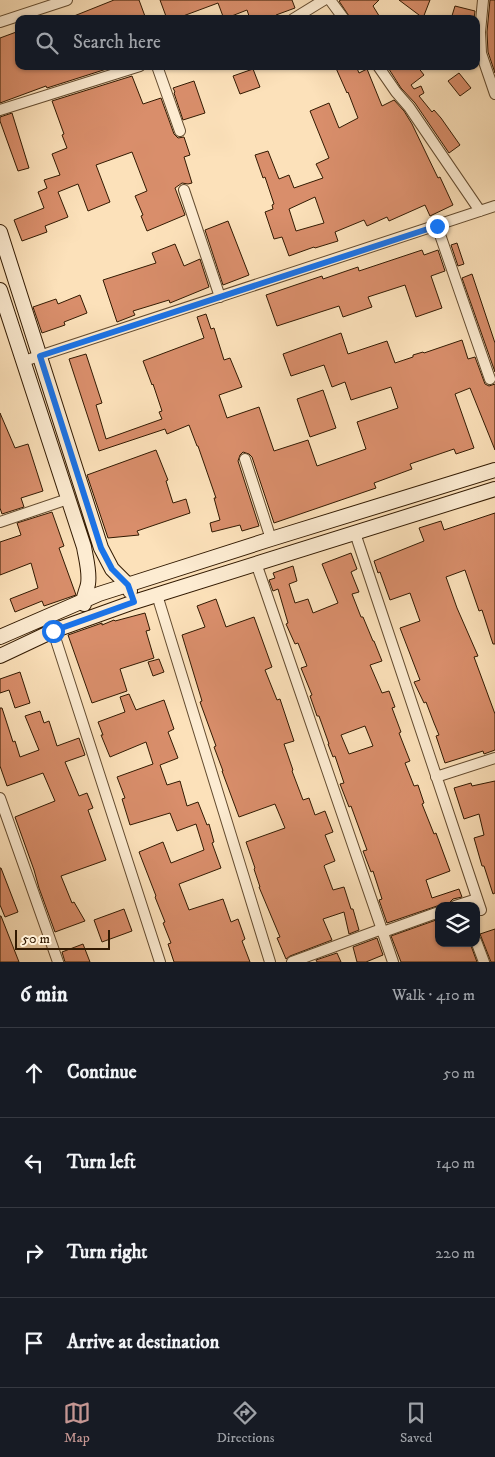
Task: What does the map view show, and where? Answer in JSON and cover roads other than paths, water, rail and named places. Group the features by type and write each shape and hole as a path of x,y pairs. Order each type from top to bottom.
{"street":[{"path":"16,15 41,4 67,0"},
{"path":"300,15 324,0"},
{"path":"330,0 341,15"},
{"path":"483,0 480,32 481,53 495,94"},
{"path":"0,22 15,15"},
{"path":"0,110 127,70"},
{"path":"158,70 180,131"},
{"path":"381,70 409,107 480,211"},
{"path":"184,190 220,297"},
{"path":"24,361 495,206"},
{"path":"437,226 490,379"},
{"path":"0,232 101,548 112,569 128,585 134,602"},
{"path":"0,290 84,547 88,586 82,600 89,618"},
{"path":"245,458 271,539"},
{"path":"0,637 82,600 495,470"},
{"path":"0,656 53,631 134,602 495,489"},
{"path":"0,522 68,499"},
{"path":"355,533 481,910"},
{"path":"256,563 393,962"},
{"path":"157,595 270,962"},
{"path":"53,631 160,962"},
{"path":"436,777 495,758"},
{"path":"0,798 58,962"},
{"path":"468,902 477,898"},
{"path":"292,962 379,930 383,932 435,913"},
{"path":"479,947 484,962"}]}
